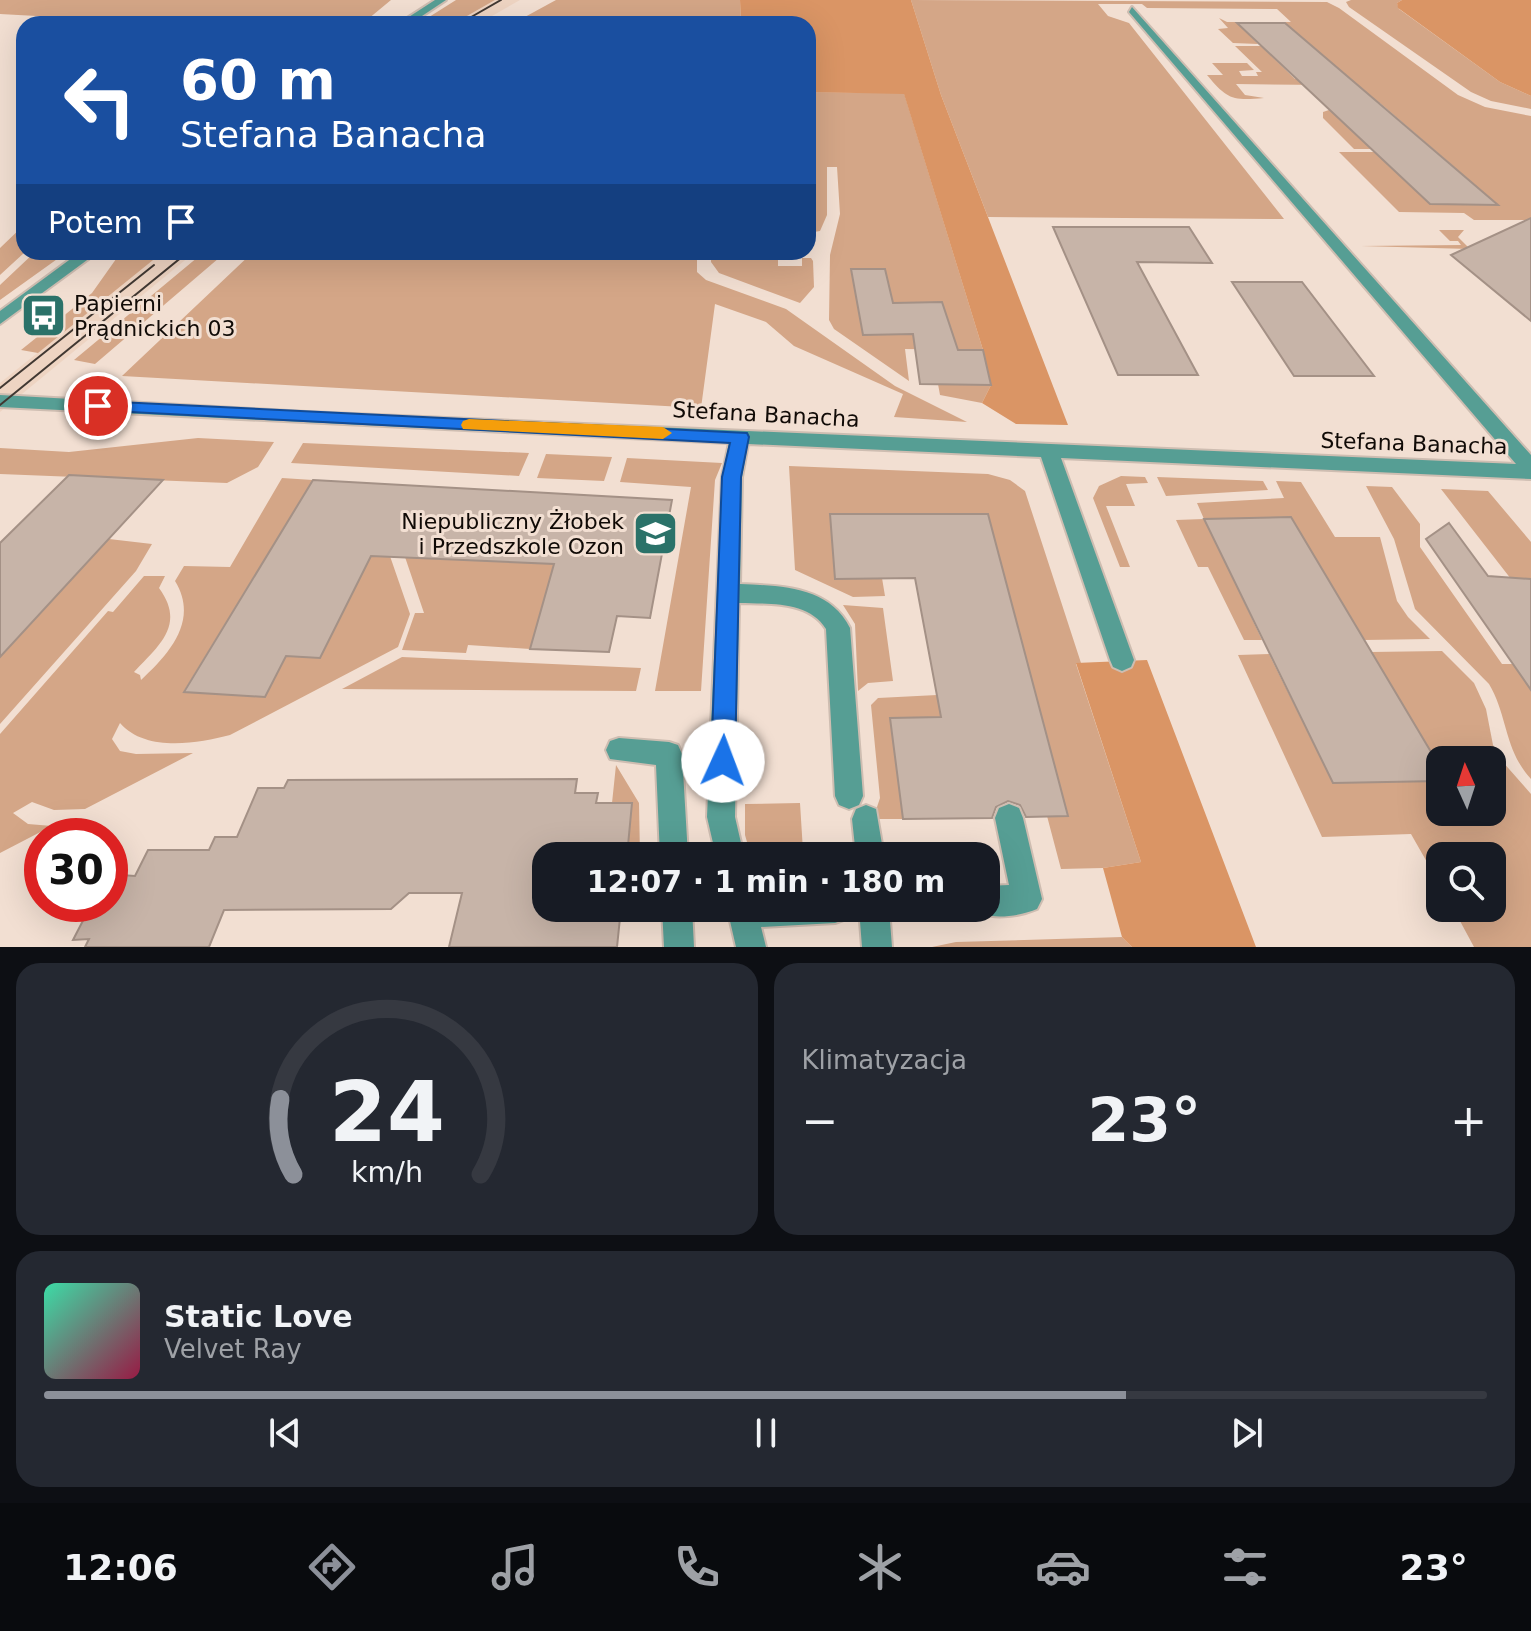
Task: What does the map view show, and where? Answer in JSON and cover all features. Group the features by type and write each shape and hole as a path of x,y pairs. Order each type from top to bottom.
{"street":[{"path":"416,16 441,0"},
{"path":"1132,10 1531,470"},
{"path":"0,319 79,260"},
{"name":"Stefana Banacha","path":"0,401 306,418 1531,470"},
{"path":"727,842 721,817 728,593 732,477 740,437"},
{"path":"1049,451 1122,660"},
{"path":"728,593 793,598 829,612 835,619 858,808 866,842"},
{"path":"619,750 669,754 673,842"},
{"path":"1000,900 1027,899 1009,818"},
{"path":"678,922 679,947"},
{"path":"745,922 751,947"},
{"path":"875,922 877,947"}],"shaded area":[{"path":"0,0 391,0 372,16 0,14"},
{"path":"456,0 495,0 467,16 431,16"},
{"path":"495,0 520,0 492,16 467,16"},
{"path":"556,0 740,0 741,16 527,16"},
{"path":"740,0 911,0 941,95 1068,425 1016,424 982,403 991,385 983,350 904,94 816,92 816,16 741,16"},
{"path":"911,0 1327,2 1458,95 1485,107 1531,116 1531,220 1474,220 1464,213 1399,212 1339,152 1376,152 1497,204 1380,103 1352,103 1325,85 1236,84 1245,95 1264,98 1237,98 1225,94 1207,75 1223,75 1212,63 1247,63 1254,70 1239,71 1242,76 1258,76 1256,72 1262,72 1235,46 1261,46 1295,79 1348,79 1238,23 1258,44 1233,43 1218,29 1228,28 1219,18 1227,22 1291,22 1277,9 1147,8 1142,4 1098,4 1108,16 1129,23 1284,219 988,217 941,95"},
{"path":"1402,0 1397,3 1399,9 1500,82 1531,96 1531,109 1491,101 1471,92 1349,7 1346,2"},
{"path":"1402,0 1531,0 1531,96 1500,82 1398,8 1397,3"},
{"path":"816,92 904,93 983,350 905,349 909,381 834,329 829,320 830,255 840,214 837,167 827,167 827,215 820,231 816,232"},
{"path":"1352,111 1372,149 1354,149 1323,118 1323,112"},
{"path":"1439,230 1464,230 1458,237 1470,249 1361,246 1461,245 1458,241 1450,241"},
{"path":"16,233 16,260 0,275 0,248"},
{"path":"27,260 56,260 0,300 0,285"},
{"path":"115,260 153,260 38,353 21,350 92,293"},
{"path":"153,260 185,260 0,412 0,383"},
{"path":"194,260 217,260 95,364 74,360"},
{"path":"245,260 697,260 697,272 706,280 786,309 895,386 967,422 894,417 903,394 794,346 766,322 715,304 701,408 122,376"},
{"path":"778,260 778,266 802,266 802,260 812,260 814,287 800,303 719,273 711,262"},
{"path":"938,384 991,385 982,403 940,395"},
{"path":"198,438 274,442 258,467 227,483 0,474 0,448 69,452"},
{"path":"303,443 529,453 519,476 291,463"},
{"path":"546,454 612,457 604,481 537,478"},
{"path":"627,458 722,463 715,480 701,691 655,691 691,487 620,482"},
{"path":"789,466 988,474 1010,480 1025,491 1081,663 1076,664 1141,862 1103,868 1061,869 1047,816 1068,815 988,514 830,514 835,579 882,578 885,596 853,597 795,570"},
{"path":"1121,476 1145,477 1148,483 1126,484 1135,506 1106,506 1130,567 1120,567 1093,498 1099,486"},
{"path":"1157,477 1263,481 1268,490 1166,496"},
{"path":"282,478 313,480 184,691 265,697 286,656 320,658 382,533 410,614 398,647 230,735 187,743 157,742 131,732 120,723 112,739 120,751 136,754 193,753 85,809 54,810 32,802 13,813 24,821 24,841 0,853 0,734 108,611 113,612 144,576 165,576 159,588 167,601 170,624 160,643 134,672 140,675 141,680 162,659 178,635 184,609 175,581 184,566 230,567"},
{"path":"1276,481 1301,482 1335,537 1380,537 1397,601 1430,639 1364,640 1291,518 1205,519 1262,640 1244,640 1208,567 1198,567 1176,520 1204,519 1197,503 1284,498"},
{"path":"1366,486 1392,487 1420,524 1420,547 1502,664 1531,664 1531,779 1511,745 1489,684 1415,609 1394,539"},
{"path":"1441,489 1488,491 1531,542 1531,579 1511,579"},
{"path":"109,539 152,544 136,571 0,724 0,657"},
{"path":"405,557 554,564 530,649 468,645 466,653 402,650 415,613 424,613"},
{"path":"843,605 883,608 893,681 868,683 858,691 855,624"},
{"path":"1442,651 1474,683 1486,709 1494,746 1427,746 1371,652"},
{"path":"1269,654 1333,783 1426,781 1426,826 1506,826 1506,766 1531,794 1531,947 1474,947 1461,922 1506,922 1506,842 1426,842 1426,860 1411,834 1322,837 1238,655"},
{"path":"402,657 641,668 636,691 342,689"},
{"path":"1147,660 1256,947 1132,947 1122,937 1103,868 1141,862 1076,663"},
{"path":"937,695 941,717 890,719 903,819 873,819 880,798 871,705 878,698"},
{"path":"616,765 639,803 640,842 628,842 632,803 612,803"},
{"path":"800,803 802,842 747,842 745,804"},
{"path":"1122,937 1132,947 932,947 956,942"}],"building":[{"path":"1237,23 1285,23 1498,205 1430,204"},
{"path":"1531,218 1531,321 1451,255"},
{"path":"1053,227 1189,227 1212,263 1137,262 1198,375 1118,375"},
{"path":"851,269 885,269 893,303 942,302 958,350 983,350 991,385 920,384 913,334 863,335"},
{"path":"1232,282 1302,282 1374,376 1294,376"},
{"path":"69,475 163,480 0,657 0,543"},
{"path":"313,480 672,500 650,618 617,616 609,652 530,649 554,564 371,556 320,658 286,656 265,697 184,692"},
{"path":"830,514 988,514 1068,816 1026,817 1020,805 1008,801 996,807 992,818 903,819 890,718 941,717 915,578 835,579"},
{"path":"1291,517 1427,746 1426,781 1333,783 1204,519"},
{"path":"1449,523 1488,576 1531,579 1531,690 1426,539"},
{"path":"577,779 575,793 598,793 596,803 632,803 628,842 532,842 532,922 620,922 617,947 449,947 462,893 409,893 391,909 224,910 209,947 85,947 89,939 73,940 82,922 128,922 128,876 135,876 148,850 209,850 215,837 237,837 258,788 284,788 288,780"}],"tram line":[{"path":"473,16 501,0"},
{"path":"0,405 178,260"},
{"path":"0,388 154,265"}],"slow traffic":[{"path":"469,425 663,433"}],"place":[{"name":"Papierni Prądnickich 03","path":"43,316"},
{"name":"Niepubliczny Żłobek i Przedszkole Ozon","path":"655,534"}],"route":[{"path":"98,406 740,437 739,455 732,477 723,761"}]}
